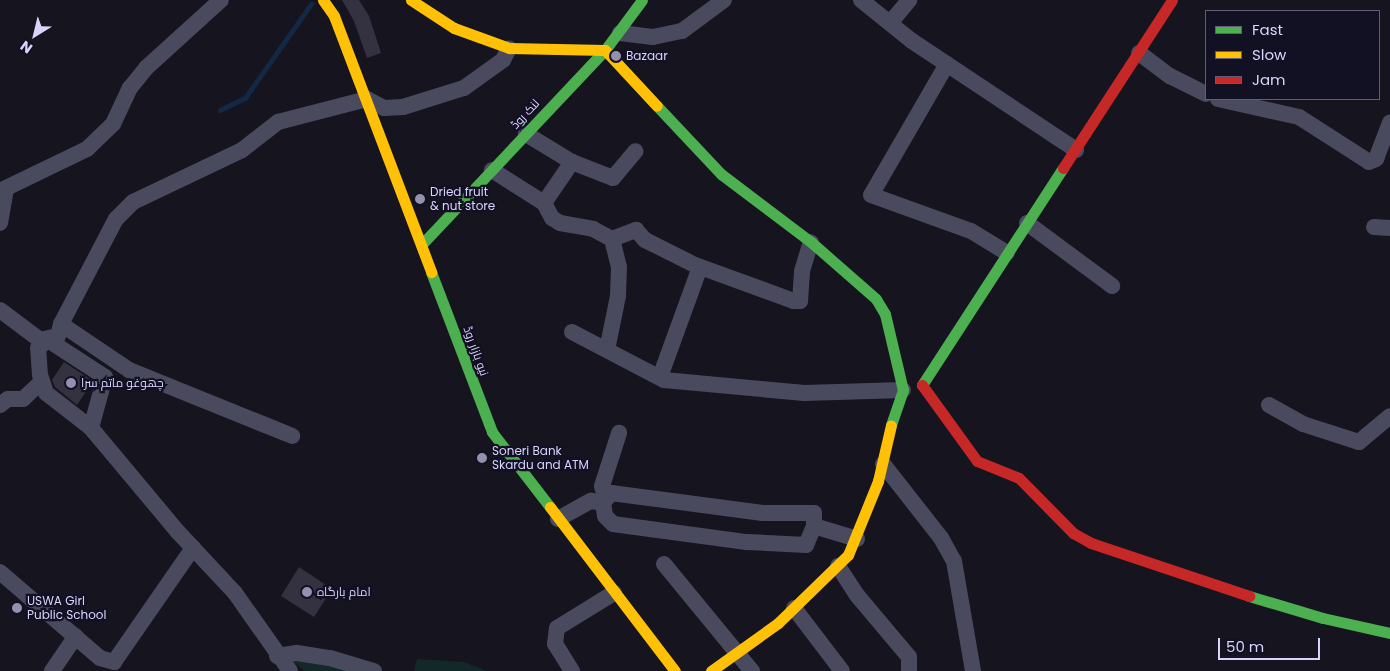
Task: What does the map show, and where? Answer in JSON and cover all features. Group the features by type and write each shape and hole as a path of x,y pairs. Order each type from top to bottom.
{"main road":[{"name":"نیو بازار روڈ","path":"323,0 334,16 367,99 423,243 492,432 675,671"},
{"path":"411,0 454,28 509,48 605,50 721,174 811,242 876,299 885,314 903,390 894,412 883,464 857,539 838,566 794,608 711,671"},
{"name":"لنک روڈ","path":"423,243 605,50 642,0"},
{"path":"903,390 922,385 1172,0"},
{"path":"922,385 977,461 1019,478 1073,534 1100,546 1200,581 1323,618 1390,633"}],"street":[{"path":"0,223 3,190 88,149 113,124 130,88 146,68 221,0"},
{"path":"620,32 653,37 682,31 724,0"},
{"path":"862,0 946,64 1076,150"},
{"path":"890,23 909,0"},
{"path":"290,671 277,656 235,593 193,548 91,428 46,393 42,381 38,348 48,340 58,336 61,324 116,218 133,202 242,150 271,126 367,99 384,108 403,107 464,88 503,60 509,48"},
{"path":"1139,53 1170,76 1205,94"},
{"path":"946,64 872,195 971,232 1006,254"},
{"path":"1222,100 1299,117 1369,162 1376,159 1390,122"},
{"path":"526,134 572,162 613,178 636,151"},
{"path":"544,203 572,162"},
{"path":"492,170 544,203 549,214 560,223 593,229 612,239 619,267 618,296 607,350"},
{"path":"1027,222 1112,286"},
{"path":"612,239 636,230 645,240 700,267 778,298 800,301 802,271 811,242"},
{"path":"660,378 700,267"},
{"path":"0,310 40,340 48,340 105,377 91,428"},
{"path":"61,324 129,370 292,436"},
{"path":"572,332 660,378 804,393 903,390"},
{"path":"0,405 8,399 23,399 42,381"},
{"path":"1269,405 1303,424 1358,442 1390,416"},
{"path":"558,519 591,500 607,498 763,513 814,513 814,526 806,545 747,542 613,524 605,516 607,498 602,486 618,433"},
{"path":"883,464 941,538 954,561 973,671"},
{"path":"814,526 857,539"},
{"path":"0,572 100,658 114,662 193,548"},
{"path":"664,564 752,671"},
{"path":"838,566 856,594 909,664"},
{"path":"572,671 555,644 557,628 614,593"},
{"path":"794,608 842,671"},
{"path":"52,671 76,636"},
{"path":"277,656 297,653 330,658 374,671"}],"green space":[{"path":"299,657 361,671 305,671 293,662"},
{"path":"417,659 464,662 487,671 414,671"}],"building":[{"path":"342,0 359,0 369,16 381,53 367,58 354,21"},
{"name":"چھوغو ماتم سرا","path":"64,362 93,381 77,405 55,387 52,380"},
{"name":"امام بارگاہ","path":"299,567 332,589 314,617 281,596"}],"waterway":[{"path":"220,110 245,98 311,4"}],"traffic: fast":[{"path":"423,243 605,50 642,0"},
{"path":"657,106 721,174 811,242 876,299 885,314 903,390 891,425"},
{"path":"922,385 1063,168"},
{"path":"431,272 492,432 550,507"},
{"path":"1249,596 1323,618 1390,633"}],"traffic: slow":[{"path":"323,0 334,16 431,272"},
{"path":"411,0 454,28 509,48 605,50 657,106"},
{"path":"711,671 778,623 848,555 878,481 891,425"},
{"path":"550,507 675,671"}],"traffic: jam":[{"path":"1063,168 1172,0"},
{"path":"922,385 977,461 1019,478 1073,533 1091,543 1249,596"}],"place":[{"name":"Bazaar","path":"616,56"},
{"name":"Dried fruit & nut store","path":"420,199"},
{"name":"چھوغو ماتم سرا","path":"71,383"},
{"name":"Soneri Bank Skardu and ATM","path":"482,458"},
{"name":"امام بارگاہ","path":"307,592"},
{"name":"USWA Girl Public School","path":"17,608"}]}
